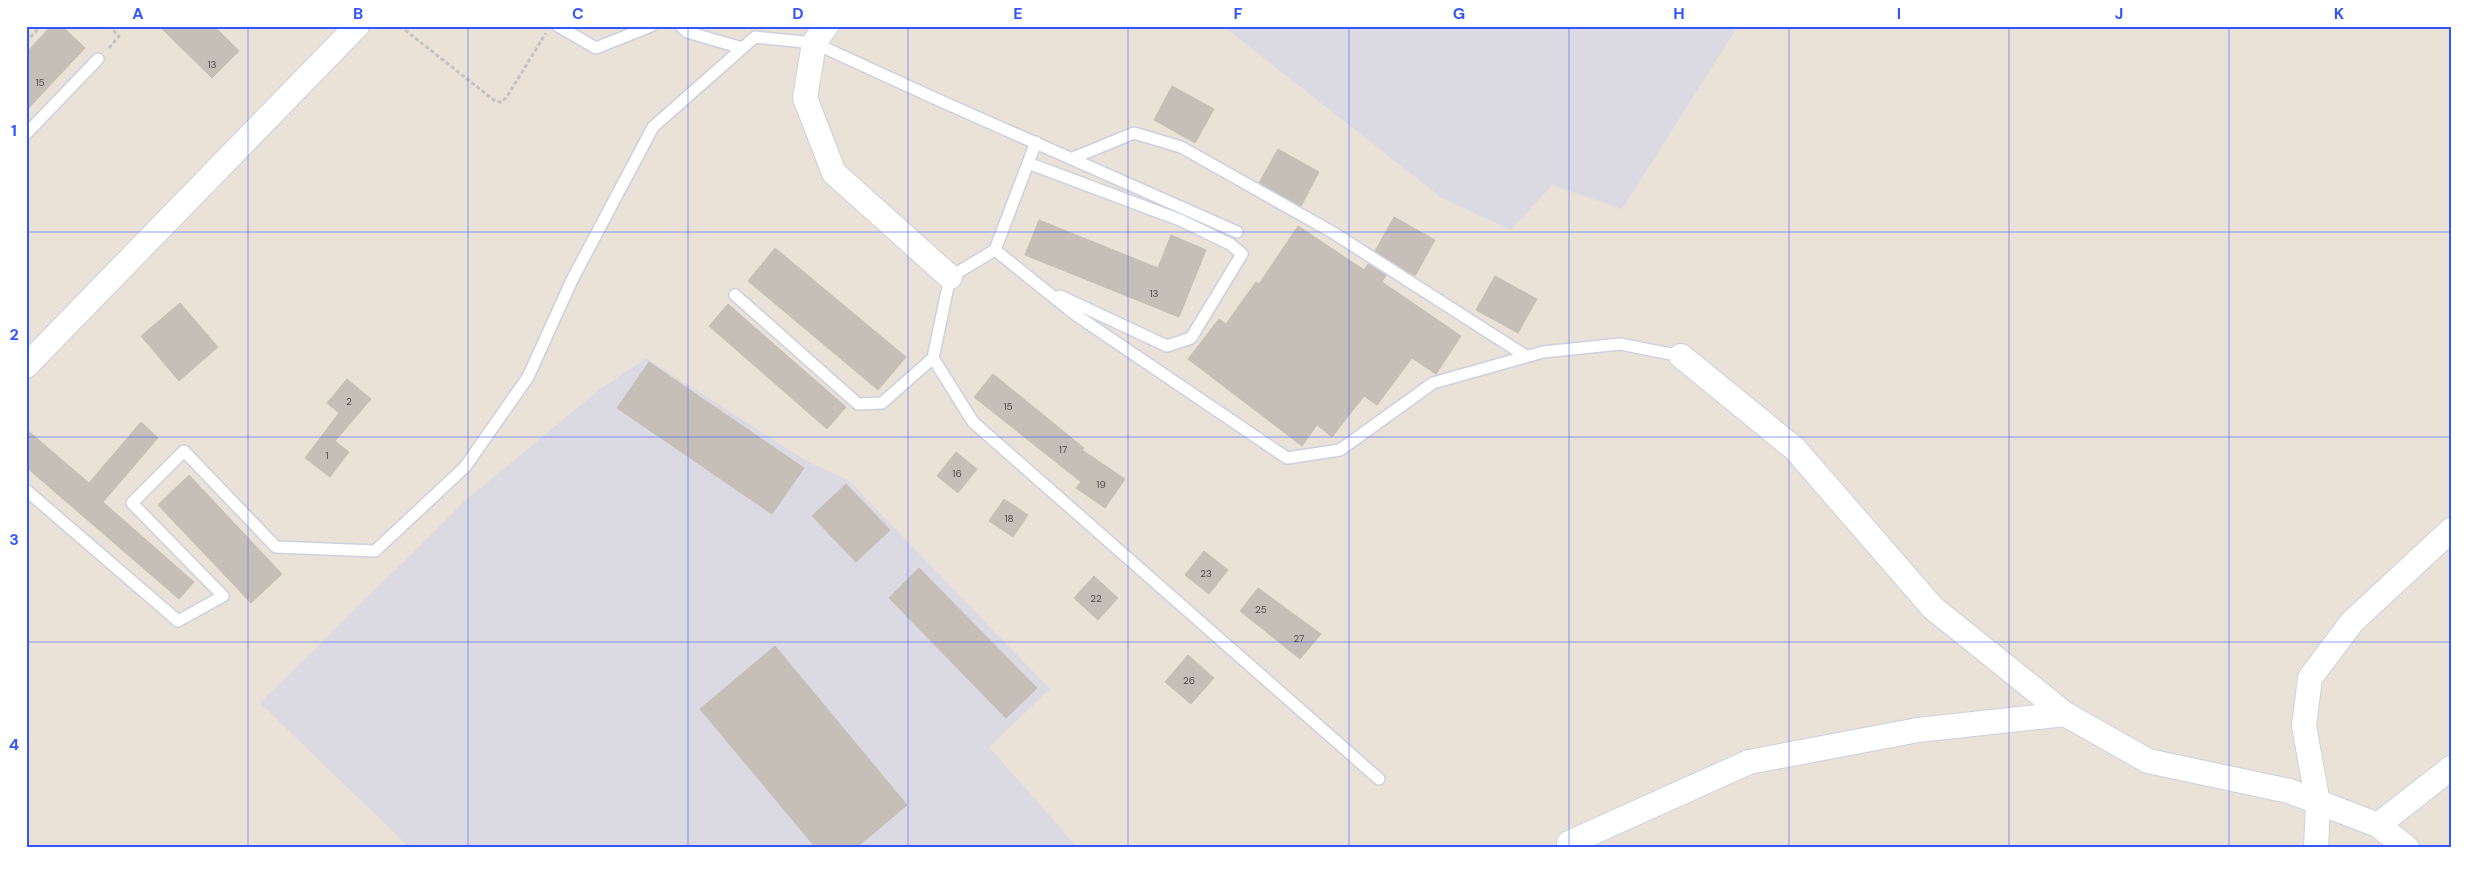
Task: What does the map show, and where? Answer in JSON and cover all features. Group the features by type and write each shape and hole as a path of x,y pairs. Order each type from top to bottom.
{"street":[{"path":"26,366 357,26"},
{"path":"820,35 805,98 834,173 950,277"},
{"path":"1681,356 1795,449 1933,608 2065,714 2148,761 2289,791 2378,826 2407,848"},
{"path":"2316,848 2318,802 2304,726 2310,678 2352,622 2451,530"},
{"path":"1569,848 1569,843 1749,762 1918,730 2065,714"},
{"path":"2378,826 2451,768"}],"lane":[{"path":"558,26 596,48 651,26"},
{"path":"681,26 687,32 742,48"},
{"path":"26,490 178,621 223,596 132,503 184,451 276,547 374,552 465,467 528,377 572,280 653,127 755,37 820,35 934,98 1237,232"},
{"path":"26,134 98,59"},
{"path":"1073,158 1134,133 1181,147 1332,232 1526,356"},
{"path":"736,295 858,404 882,403 933,358 950,277 995,250 1036,142"},
{"path":"1028,163 1180,220 1230,244 1242,254 1191,338 1167,346 1042,288"},
{"path":"995,250 1076,315 1287,458 1340,450 1433,383 1526,356 1543,352 1620,344 1681,356"},
{"path":"933,358 973,422 1380,779"}],"path":[{"path":"26,42 41,26"},
{"path":"98,59 120,36 109,26"},
{"path":"400,26 495,101 501,102 506,98 550,26"}],"shaded area":[{"path":"1223,26 1738,26 1622,209 1552,185 1511,230 1442,198"},
{"path":"646,358 808,462 848,480 1050,689 989,747 1078,848 410,848 260,703 466,500 599,390"}],"building":[{"path":"51,26 62,26 85,48 26,111 26,53"},
{"path":"159,26 214,26 239,51 212,78"},
{"path":"1172,86 1214,109 1195,143 1154,120"},
{"path":"1278,149 1319,172 1301,206 1259,183"},
{"path":"1394,217 1435,240 1415,276 1375,251"},
{"path":"1039,220 1158,268 1171,235 1206,250 1179,317 1025,255"},
{"path":"1298,226 1364,270 1368,264 1386,275 1382,282 1461,336 1436,374 1412,358 1377,405 1364,396 1332,437 1317,425 1302,446 1188,359 1219,319 1226,324 1256,282 1259,284"},
{"path":"775,248 906,357 878,390 748,281"},
{"path":"1495,276 1537,299 1518,333 1476,310"},
{"path":"180,303 218,347 179,381 141,336"},
{"path":"728,304 846,407 827,429 709,326"},
{"path":"649,362 804,468 772,514 617,408"},
{"path":"993,374 1084,448 1082,450 1125,479 1105,508 1076,488 1081,482 974,397"},
{"path":"347,379 371,399 335,441 349,452 330,477 305,458 339,413 327,403"},
{"path":"141,422 158,438 103,502 194,582 179,599 26,467 26,429 89,483"},
{"path":"956,452 977,469 958,493 937,476"},
{"path":"189,475 282,574 251,603 158,505"},
{"path":"846,484 890,530 856,562 812,516"},
{"path":"1004,499 1028,515 1013,537 989,521"},
{"path":"1204,551 1228,570 1209,594 1185,575"},
{"path":"919,568 1037,688 1006,718 889,598"},
{"path":"1094,576 1118,598 1098,620 1074,598"},
{"path":"1258,588 1321,634 1300,659 1240,611"},
{"path":"775,646 907,805 856,848 816,848 700,709"},
{"path":"1188,655 1214,678 1191,704 1165,682"}]}
